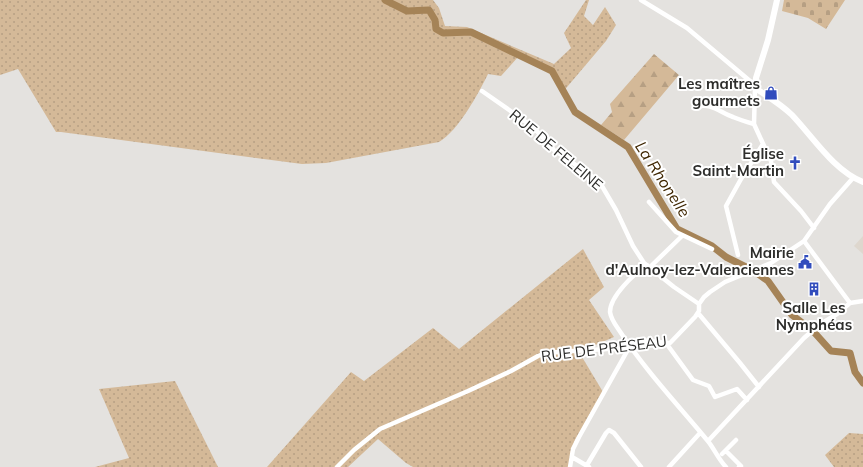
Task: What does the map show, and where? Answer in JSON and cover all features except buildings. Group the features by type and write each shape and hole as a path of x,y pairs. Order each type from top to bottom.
{"street":[{"path":"641,0 687,28 787,110 832,159 853,178 863,182"},
{"path":"777,0 768,40 755,85 754,124 771,161 775,183 801,211 814,228"},
{"name":"RUE DE FELEINE","path":"482,91 535,129 556,152 599,181 616,210 633,246 648,266 674,287 699,304"},
{"path":"697,107 711,107 732,117 754,124"},
{"path":"738,254 726,207 763,144"},
{"path":"759,387 698,313 699,304 706,295 720,285 780,258 804,241 832,202 853,178"},
{"path":"649,202 667,223 682,236 712,249"},
{"path":"682,236 648,266 636,273 613,300 611,314 613,320 630,346 708,441 718,458 726,467"},
{"path":"804,241 850,303"},
{"path":"708,441 809,334 850,303 863,301"},
{"name":"RUE DE PRÉSEAU","path":"338,467 354,450 380,428 468,391 538,356 546,353 630,346 640,341 666,344 671,342 698,313"},
{"path":"666,344 693,380 707,385 715,397"},
{"path":"570,467 573,448 630,346"},
{"path":"713,402 715,397 737,389 747,400"},
{"path":"572,457 588,466 609,430 614,433 641,467"},
{"path":"669,467 700,433"},
{"path":"736,440 724,453 740,466 739,467"}],"shaded area":[{"path":"863,236 863,254 854,246"}],"green space":[{"path":"0,0 433,0 439,8 445,26 467,27 554,64 571,48 564,33 586,0 589,0 584,16 593,25 605,7 616,25 606,41 562,93 549,72 518,57 501,76 488,74 461,120 454,129 439,142 326,163 302,164 56,132 18,69 0,75"},
{"path":"784,0 845,0 826,29 808,18 782,11"},
{"path":"654,54 679,75 624,140 601,125 612,112 610,104"},
{"path":"583,249 604,287 589,300 614,337 579,352 603,392 574,442 571,467 413,467 406,463 378,439 348,467 267,467 351,372 364,381 433,328 459,349"},
{"path":"175,381 218,467 95,467 129,458 99,389"},
{"path":"849,433 863,434 863,467 834,467 825,455"}],"waterway":[{"name":"La Rhonelle","path":"385,0 407,11 429,10 435,20 436,29 443,33 471,32 552,71 575,112 628,147 677,229 712,246 726,257 754,271 768,281 792,315 813,331 831,351 850,353 855,372 863,383"}],"place":[{"name":"Les maîtres gourmets","path":"771,93"},
{"name":"Église Saint-Martin","path":"795,163"},
{"name":"Mairie d'Aulnoy-lez-Valenciennes","path":"805,262"},
{"name":"Salle Les Nymphéas","path":"814,289"}]}
